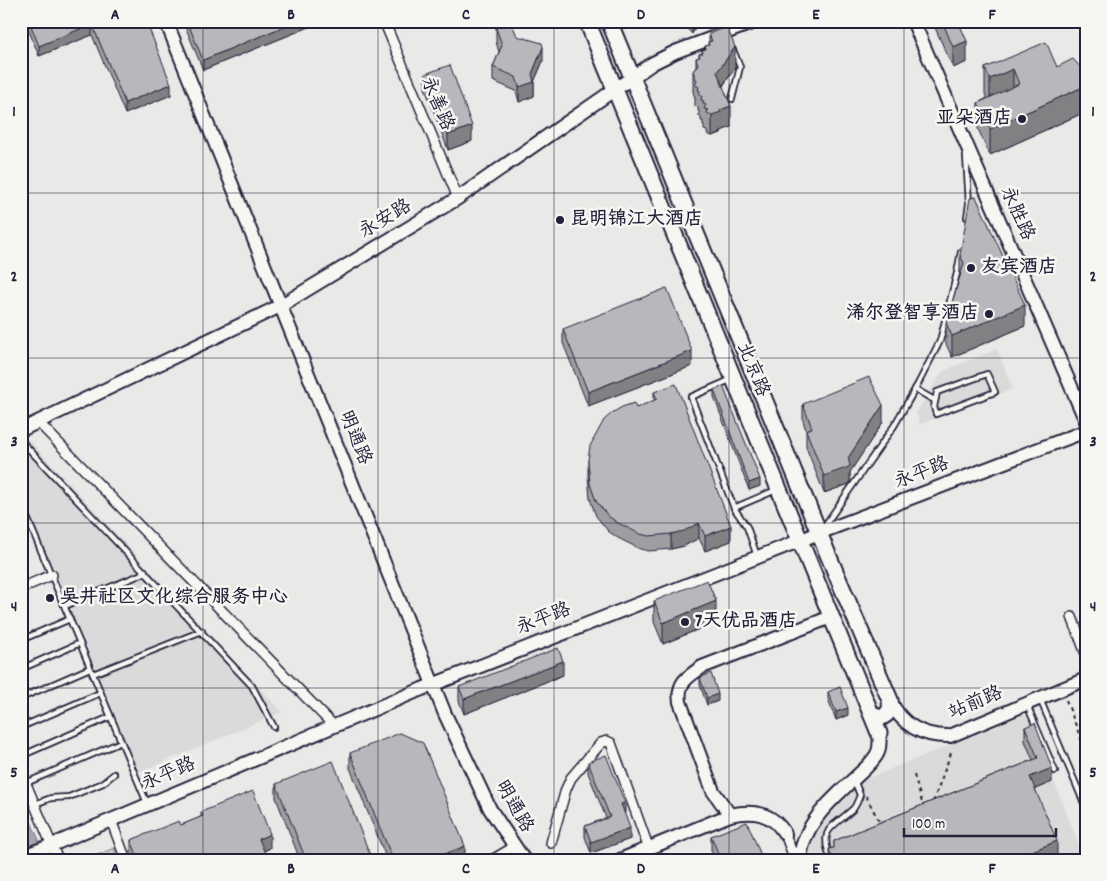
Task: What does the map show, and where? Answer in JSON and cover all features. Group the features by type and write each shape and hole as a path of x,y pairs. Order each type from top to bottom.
{"main road":[{"name":"北京路","path":"587,21 879,733"},
{"name":"北京路","path":"610,21 819,533 890,700"},
{"path":"872,716 880,718 888,713 890,700"}],"street":[{"name":"明通路","path":"166,21 445,714 490,809 524,860"},
{"name":"永善路","path":"384,21 458,198"},
{"name":"永安路","path":"22,432 38,422 280,306 458,198 653,63 675,52 728,36 757,21"},
{"name":"永胜路","path":"913,21 955,114 964,141 1086,421"},
{"path":"38,422 334,726"},
{"name":"永平路","path":"21,856 48,847 433,684 1086,431"},
{"path":"21,588 52,575"},
{"path":"730,815 713,791 680,702 678,694 682,684 689,676 702,667 831,617"},
{"path":"1072,617 1086,654"},
{"name":"站前路","path":"890,700 898,714 909,725 925,734 950,736 1086,679"},
{"path":"800,860 805,839 824,808 867,767 877,754 880,743 879,733"},
{"path":"551,843 566,789 571,778 601,743 607,741 611,743 649,849"},
{"path":"21,772 35,804 48,847 58,860"},
{"path":"620,860 730,815 758,813 772,818 785,834 795,860"},
{"path":"111,820 126,860"},
{"path":"492,860 514,847"}],"lane":[{"path":"732,46 740,67 732,98"},
{"path":"964,141 969,193 966,222"},
{"path":"819,533 861,476 894,426 940,342 962,248"},
{"path":"987,374 995,392 936,414 934,400 937,392 987,374"},
{"path":"734,378 691,396 734,508 747,527 758,558"},
{"path":"915,389 934,400"},
{"path":"22,432 25,445 145,570 252,686 274,727"},
{"path":"734,508 779,488"},
{"path":"21,504 148,805"},
{"path":"65,606 142,574 145,570"},
{"path":"21,640 70,618"},
{"path":"93,674 202,631"},
{"path":"21,668 80,643"},
{"path":"21,698 90,668"},
{"path":"21,727 100,692"},
{"path":"1040,698 1086,808"},
{"path":"1026,703 1055,771"},
{"path":"21,756 110,717"},
{"path":"26,783 121,742"},
{"path":"35,804 51,798 69,796 103,783 114,774"},
{"path":"831,860 825,843 826,834 832,825 855,808 860,795 854,779"}],"path":[{"path":"1061,689 1086,752"},
{"path":"933,802 951,753"},
{"path":"914,775 924,810"},
{"path":"866,794 882,826"}],"shaded area":[{"path":"997,349 1013,389 920,424 916,413 943,371"},
{"path":"29,440 282,712 130,776 21,512 21,444"},
{"path":"1027,714 1085,860 804,860 796,841 861,781"},
{"path":"21,800 48,860 21,860"},
{"path":"114,848 118,860 86,860"}],"building":[{"path":"29,21 146,21 171,84 125,103 92,24 39,46"},
{"path":"187,21 297,21 203,60"},
{"path":"942,21 958,21 967,41 953,47"},
{"path":"511,22 517,36 542,43 543,47 532,74 534,82 519,87 516,77 493,67 502,45 496,28"},
{"path":"727,27 735,47 717,72 731,106 712,115 707,113 708,110 704,109 706,105 701,100 702,96 699,95 699,87 695,85 697,81 693,71 698,65 696,58 700,57 699,54 703,53 702,50 706,49 705,46 709,45 708,42 712,41 709,34"},
{"path":"1046,42 1057,67 1073,59 1084,71 1085,86 990,129 978,103 1019,84 1013,69 990,79 985,68"},
{"path":"450,65 472,126 448,135 425,74"},
{"path":"976,197 1025,305 952,336 946,323 964,263 960,255 970,198"},
{"path":"667,288 692,351 588,392 563,329"},
{"path":"869,377 883,405 848,458 849,467 824,476 806,430 812,428 803,404"},
{"path":"676,384 731,526 705,536 699,523 684,531 671,534 649,536 640,534 608,516 596,501 590,484 588,460 590,446 604,420 622,407 634,403 636,408 657,399 654,392"},
{"path":"723,386 760,479 749,483 714,390"},
{"path":"707,580 716,601 663,623 654,601"},
{"path":"558,648 563,661 464,699 459,687"},
{"path":"711,673 718,694 707,698 700,678"},
{"path":"840,687 848,708 836,712 828,692"},
{"path":"1035,723 1052,768 1030,777 1057,841 1010,860 833,860 829,849 834,848 834,841 1038,758 1025,727"},
{"path":"400,733 423,743 465,846 430,860 393,860 350,753"},
{"path":"606,755 625,803 621,804 630,828 591,842 585,826 610,817 588,762"},
{"path":"333,761 372,860 306,860 276,784"},
{"path":"253,791 270,834 259,839 268,860 139,860 131,840 179,821 181,825 203,816 201,812"},
{"path":"747,822 763,860 721,860 711,836"},
{"path":"493,853 496,860 481,860"}],"place":[{"name":"亚朵酒店","path":"1022,119"},
{"name":"昆明锦江大酒店","path":"560,220"},
{"name":"友宾酒店","path":"971,268"},
{"name":"浠尔登智享酒店","path":"989,314"},
{"name":"吴井社区文化综合服务中心","path":"50,598"},
{"name":"7天优品酒店","path":"685,622"}]}
